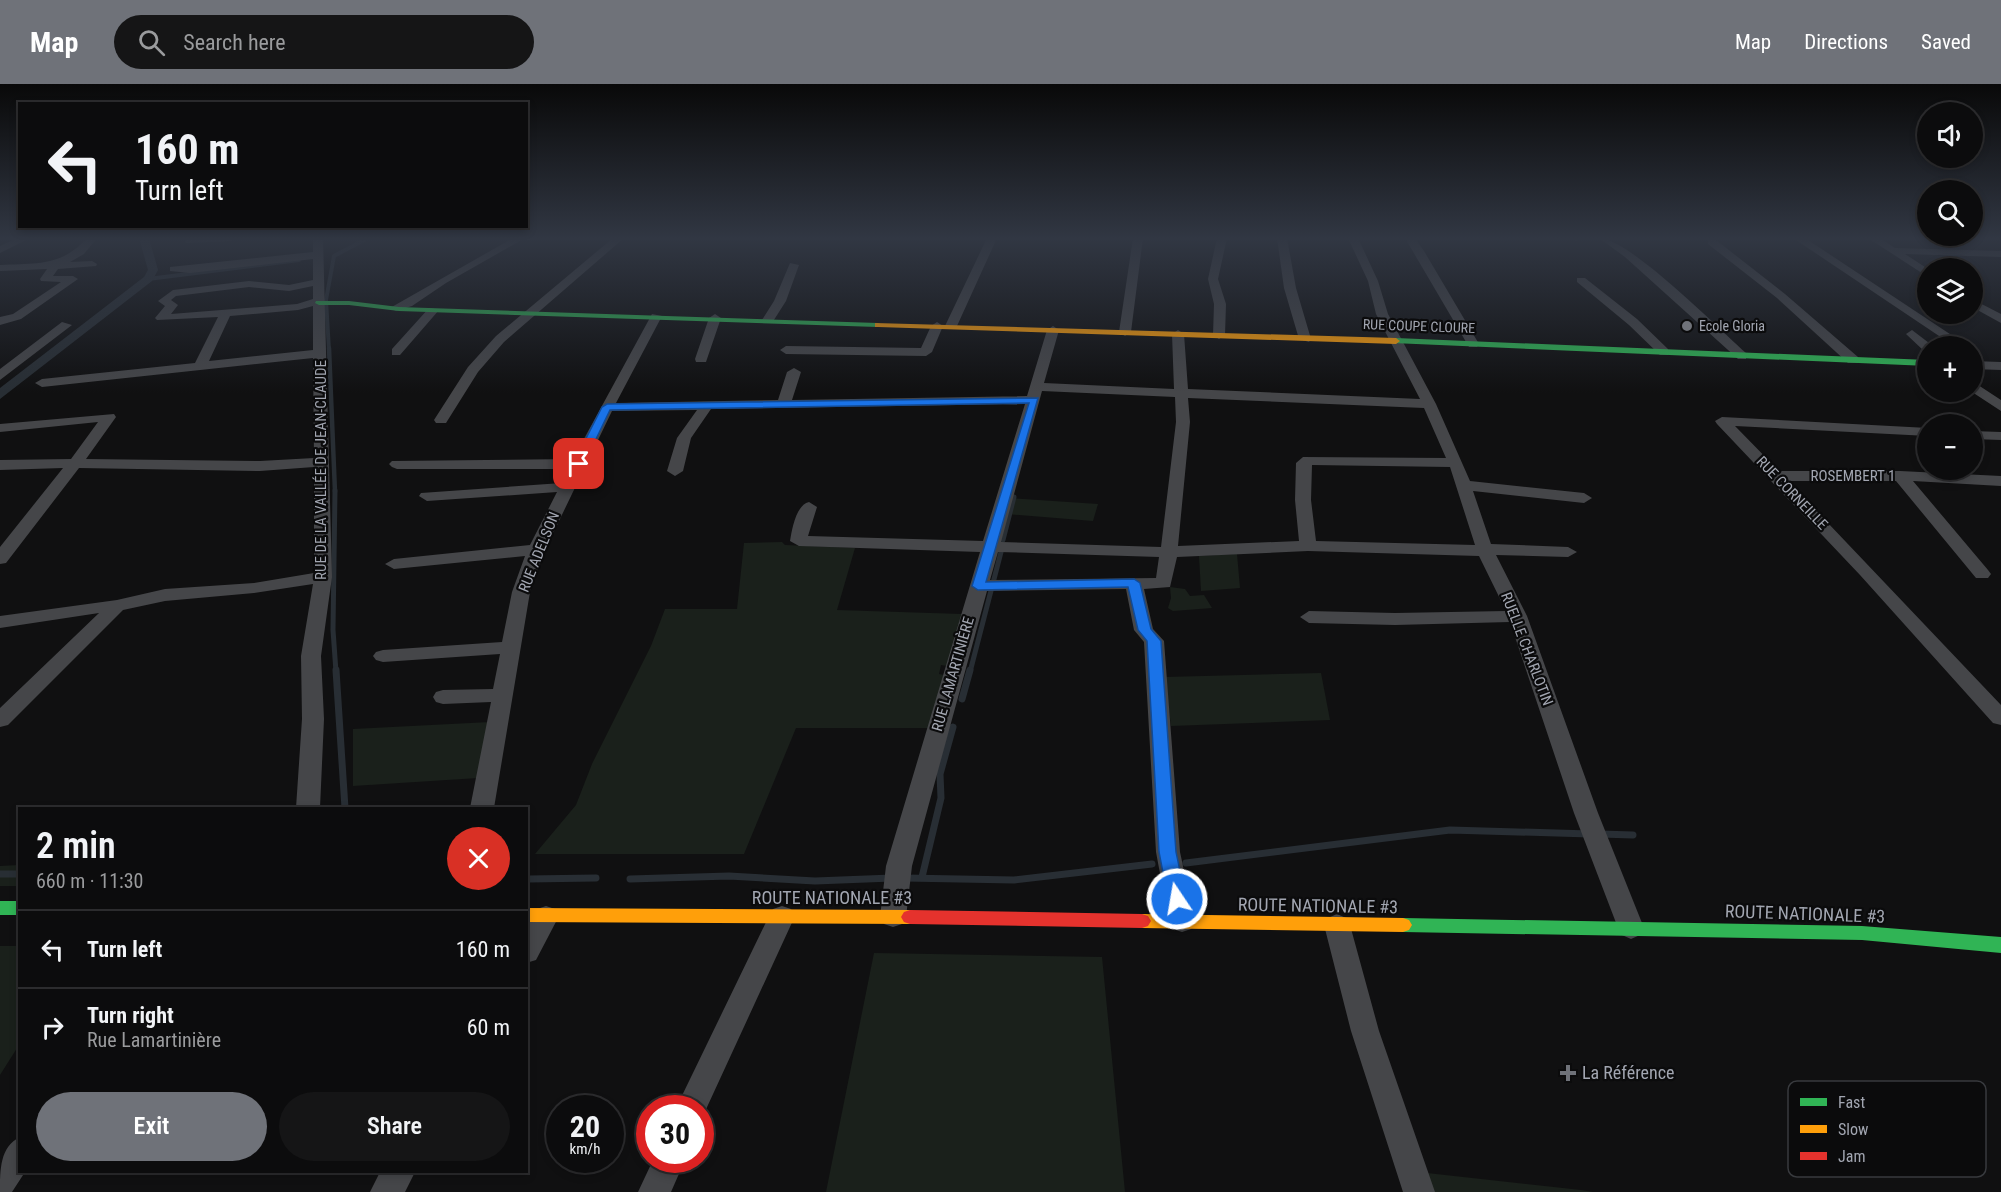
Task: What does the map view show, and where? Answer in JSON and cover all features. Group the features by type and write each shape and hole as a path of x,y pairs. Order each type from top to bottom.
{"street":[{"path":"0,321 17,317 57,290"},
{"path":"201,290 173,293 164,301 172,305 161,318 225,314 322,302"},
{"path":"293,290 322,302"},
{"name":"RUE DE LA VALLÉE DE JEAN-CLAUDE","path":"308,807 313,719 311,656 323,577 320,462 322,302 320,290"},
{"path":"396,308 408,304 429,290"},
{"path":"441,420 472,370 500,339 558,290"},
{"path":"768,320 784,290"},
{"path":"786,350 926,352 944,326 964,290"},
{"path":"1125,332 1131,290"},
{"path":"1216,290 1220,304 1219,336"},
{"path":"1291,290 1305,339"},
{"name":"RUELLE CHARLOTIN","path":"1375,290 1382,314 1430,404 1456,463 1485,550 1518,616 1600,852 1631,928"},
{"path":"1441,290 1461,329 1473,344"},
{"path":"1593,290 1633,322 1664,352"},
{"path":"1668,290 1743,356"},
{"path":"1773,290 1853,360"},
{"path":"1877,290 1947,336"},
{"name":"RUE COUPE CLOURE","path":"322,302 433,310 1473,344 1917,363"},
{"path":"1983,308 2001,319"},
{"path":"396,352 433,310"},
{"path":"200,366 225,314"},
{"name":"RUE ADELSON","path":"482,807 521,591 537,550 567,487 656,316"},
{"path":"701,360 715,318"},
{"path":"0,376 21,357 66,325"},
{"name":"RUE LAMARTINIÈRE","path":"893,917 899,874 988,586 989,546 1053,330"},
{"path":"988,586 1164,583 1183,422 1178,334"},
{"path":"1912,334 1917,338"},
{"path":"42,383 320,353"},
{"path":"784,404 794,372"},
{"path":"607,407 706,407 1036,393 1182,393 1430,404"},
{"path":"1983,393 2001,407"},
{"path":"675,471 684,438 706,407"},
{"path":"0,428 109,417 1,556"},
{"name":"RUE CORNEILLE","path":"1917,431 1722,421 2001,718"},
{"path":"1983,435 2001,436"},
{"path":"1308,546 1303,500 1304,463 1308,460 1456,463"},
{"path":"0,465 75,463 260,466 320,462"},
{"path":"397,464 579,464"},
{"name":"ROSEMBERT 1","path":"1776,476 1900,476 2001,481"},
{"path":"1900,476 1982,574"},
{"path":"1463,485 1584,498"},
{"path":"427,495 567,487"},
{"path":"809,507 800,531 799,541 1168,552 1308,546 1568,552"},
{"path":"394,564 537,550"},
{"path":"0,622 65,611 117,606 165,595 233,591 323,577"},
{"path":"1134,583 1144,630 1154,641 1168,852 1182,922"},
{"path":"0,720 117,606"},
{"path":"1309,617 1395,619 1518,616"},
{"path":"383,656 512,647"},
{"path":"443,698 504,695"},
{"path":"0,908 18,908"},
{"path":"528,945 536,916"},
{"name":"ROUTE NATIONALE #3","path":"536,916 893,917 1631,928 1862,933 2001,945"},
{"path":"698,1095 782,916"},
{"path":"1337,925 1365,1031 1419,1192"},
{"path":"0,1180 18,1155"},
{"path":"386,1192 398,1173"},
{"path":"654,1192 663,1173"}],"shaded area":[{"path":"1010,498 1098,504 1093,521 1006,514"},
{"path":"782,542 785,545 855,548 837,610 962,614 947,666 941,665 939,674 944,675 929,728 796,728 744,854 535,854 576,805 592,764 651,646 665,609 737,609 744,543"},
{"path":"1237,554 1240,588 1201,591 1199,556"},
{"path":"1170,587 1185,589 1190,596 1204,595 1212,608 1173,611 1168,608 1171,598"},
{"path":"1321,673 1330,720 1171,726 1165,677"},
{"path":"490,722 478,778 353,786 353,729"},
{"path":"18,865 18,886 0,886 0,866"},
{"path":"0,946 18,946 18,1047 0,1075"},
{"path":"874,953 1102,957 1125,1192 826,1192"},
{"path":"1427,1173 1581,1190 1593,1192 1434,1192"}],"waterway":[{"path":"0,395 134,290"},
{"path":"328,290 326,300 329,350"},
{"path":"329,348 335,491"},
{"path":"335,491 333,630 336,672"},
{"path":"1003,540 1014,497"},
{"path":"970,672 1001,552"},
{"path":"336,670 345,807"},
{"path":"962,699 970,670"},
{"path":"922,877 941,798 940,774 953,727"},
{"path":"1186,863 1450,830 1590,834"},
{"path":"1600,834 1633,835"},
{"path":"905,878 1014,880 1152,864"},
{"path":"0,874 18,874"},
{"path":"630,879 729,876 815,881 892,878"},
{"path":"528,879 596,878"}],"traffic: fast":[{"path":"319,303 349,303 399,309 878,325"},
{"path":"1396,341 1917,363"},
{"path":"0,908 18,908"},
{"path":"1403,925 1862,933 2001,945"}],"traffic: slow":[{"path":"878,325 1396,341"},
{"path":"528,915 910,917"},
{"path":"1142,921 1403,925"}],"traffic: jam":[{"path":"910,917 1142,921"}],"place":[{"name":"Ecole Gloria","path":"1687,326"},
{"name":"La Référence","path":"1568,1073"}],"route":[{"path":"579,464 607,407 742,407 816,403 1034,400 978,586 1134,583 1144,630 1154,641 1168,852 1177,899"}]}
